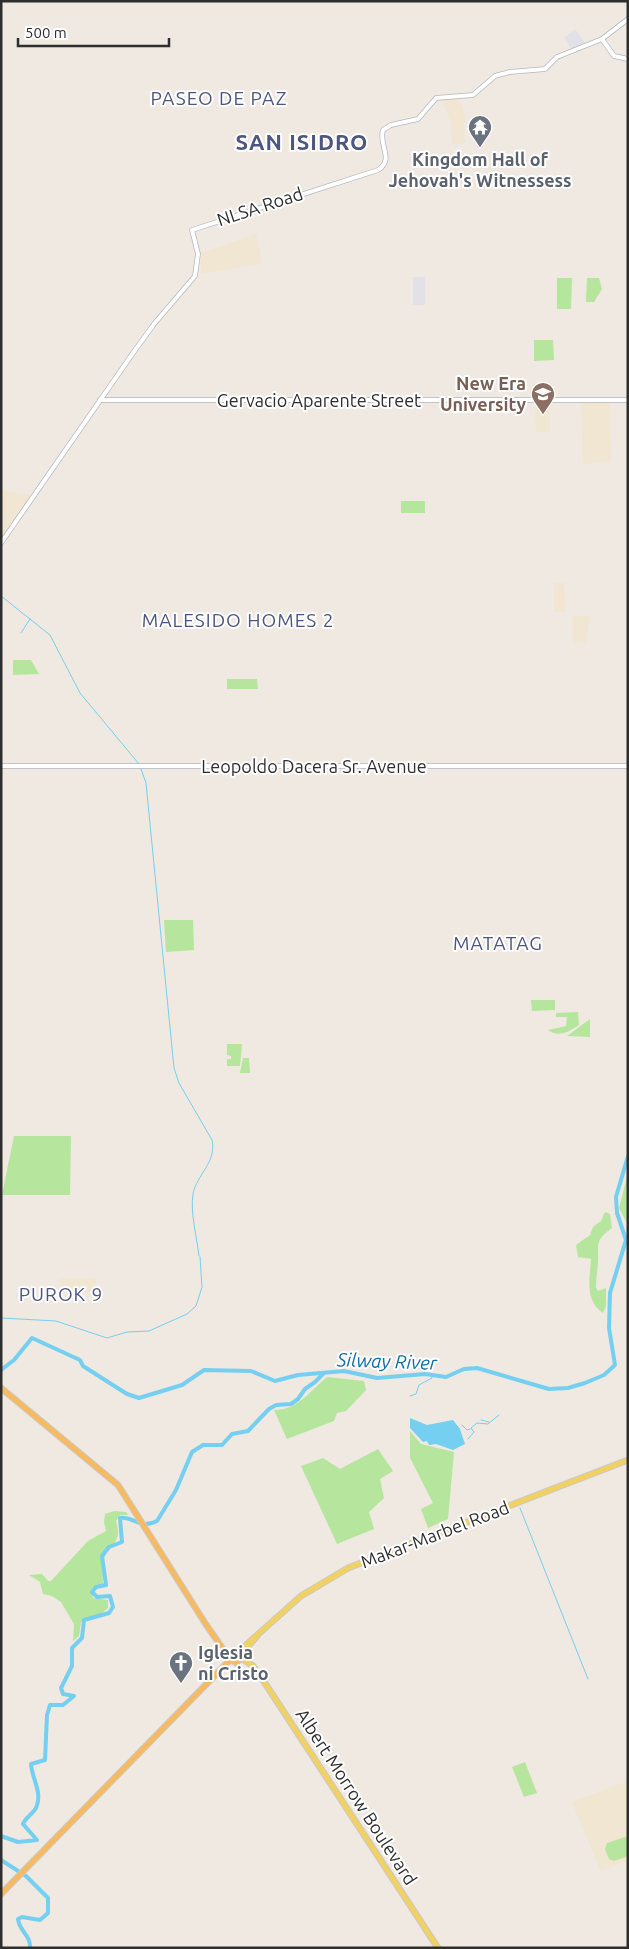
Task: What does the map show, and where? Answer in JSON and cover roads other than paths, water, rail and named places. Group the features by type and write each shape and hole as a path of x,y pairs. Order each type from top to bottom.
{"highway":[{"path":"1,1388 113,1480 135,1511 225,1652 236,1658 1,1894"}],"main road":[{"name":"NLSA Road","path":"1,543 154,324 193,280 198,260 192,230 378,170 384,165 387,158 382,139 383,130 391,125 418,119 434,98 473,95 495,76 516,71 540,71 557,57 602,39 628,19"},
{"path":"602,39 614,56 628,59"},
{"name":"Gervacio Aparente Street","path":"100,400 628,400"},
{"name":"Leopoldo Dacera Sr. Avenue","path":"1,766 628,766"},
{"name":"Makar-Marbel Road","path":"236,1658 257,1635 301,1596 348,1568 628,1460"},
{"name":"Makar-Marbel Road","path":"236,1658 248,1648 257,1635"},
{"path":"248,1648 250,1664"},
{"path":"236,1658 250,1664"},
{"name":"Albert Morrow Boulevard","path":"250,1664 438,1948"}],"water":[{"path":"410,1418 427,1425 453,1420 460,1429 465,1444 453,1450 436,1444 429,1445 427,1441 423,1442 410,1428"}],"waterway":[{"path":"1,596 50,635 80,693 139,764"},
{"path":"21,633 30,619"},
{"path":"141,769 146,783 174,1068 179,1083 212,1140 213,1148 212,1155 195,1187 192,1201 199,1256"},
{"name":"Silway River","path":"1,1370 14,1360 32,1338 80,1360 83,1366 127,1394 139,1398 182,1385 204,1370 251,1371 275,1381 298,1375 344,1371 377,1378 425,1374 446,1377 464,1369 477,1368 549,1389 568,1388 585,1383 604,1375 615,1365 609,1328 610,1293 626,1240 617,1213 616,1197 628,1156"},
{"path":"1,1318 56,1321 107,1338 127,1332 149,1331 187,1314 196,1306 202,1287 200,1257"},
{"path":"1,1836 18,1842 37,1840 23,1824 36,1808 38,1802 38,1791 31,1764 45,1760 47,1715 50,1705 63,1705 74,1696 63,1694 61,1688 72,1666 72,1648 82,1638 84,1620 109,1613 113,1607 110,1596 97,1597 92,1592 96,1587 106,1585 102,1556 109,1547 122,1542 120,1518 146,1524 157,1521 176,1490 192,1452 203,1445 222,1445 232,1434 248,1431 269,1409 276,1405 291,1404 298,1399 305,1389 324,1373"},
{"path":"410,1396 416,1394 419,1385 432,1378 432,1374"},
{"path":"468,1439 474,1432 471,1428 477,1423 488,1424 499,1415"},
{"path":"481,1420 489,1422"},
{"path":"462,1425 467,1430 470,1429"},
{"path":"520,1508 588,1679"},
{"path":"1,1860 26,1876 48,1898 48,1913 40,1920 22,1917 18,1919 20,1927 29,1940 30,1948"}],"place":[{"name":"Kingdom Hall of Jehovah's Witnessess","path":"480,148"},
{"name":"New Era University","path":"543,415"},
{"name":"Iglesia ni Cristo","path":"181,1684"}],"district":[{"name":"PASEO DE PAZ","path":"219,98"},
{"name":"SAN ISIDRO","path":"302,142"},
{"name":"MALESIDO HOMES 2","path":"238,620"},
{"name":"MATATAG","path":"498,943"},
{"name":"PUROK 9","path":"61,1294"}]}
